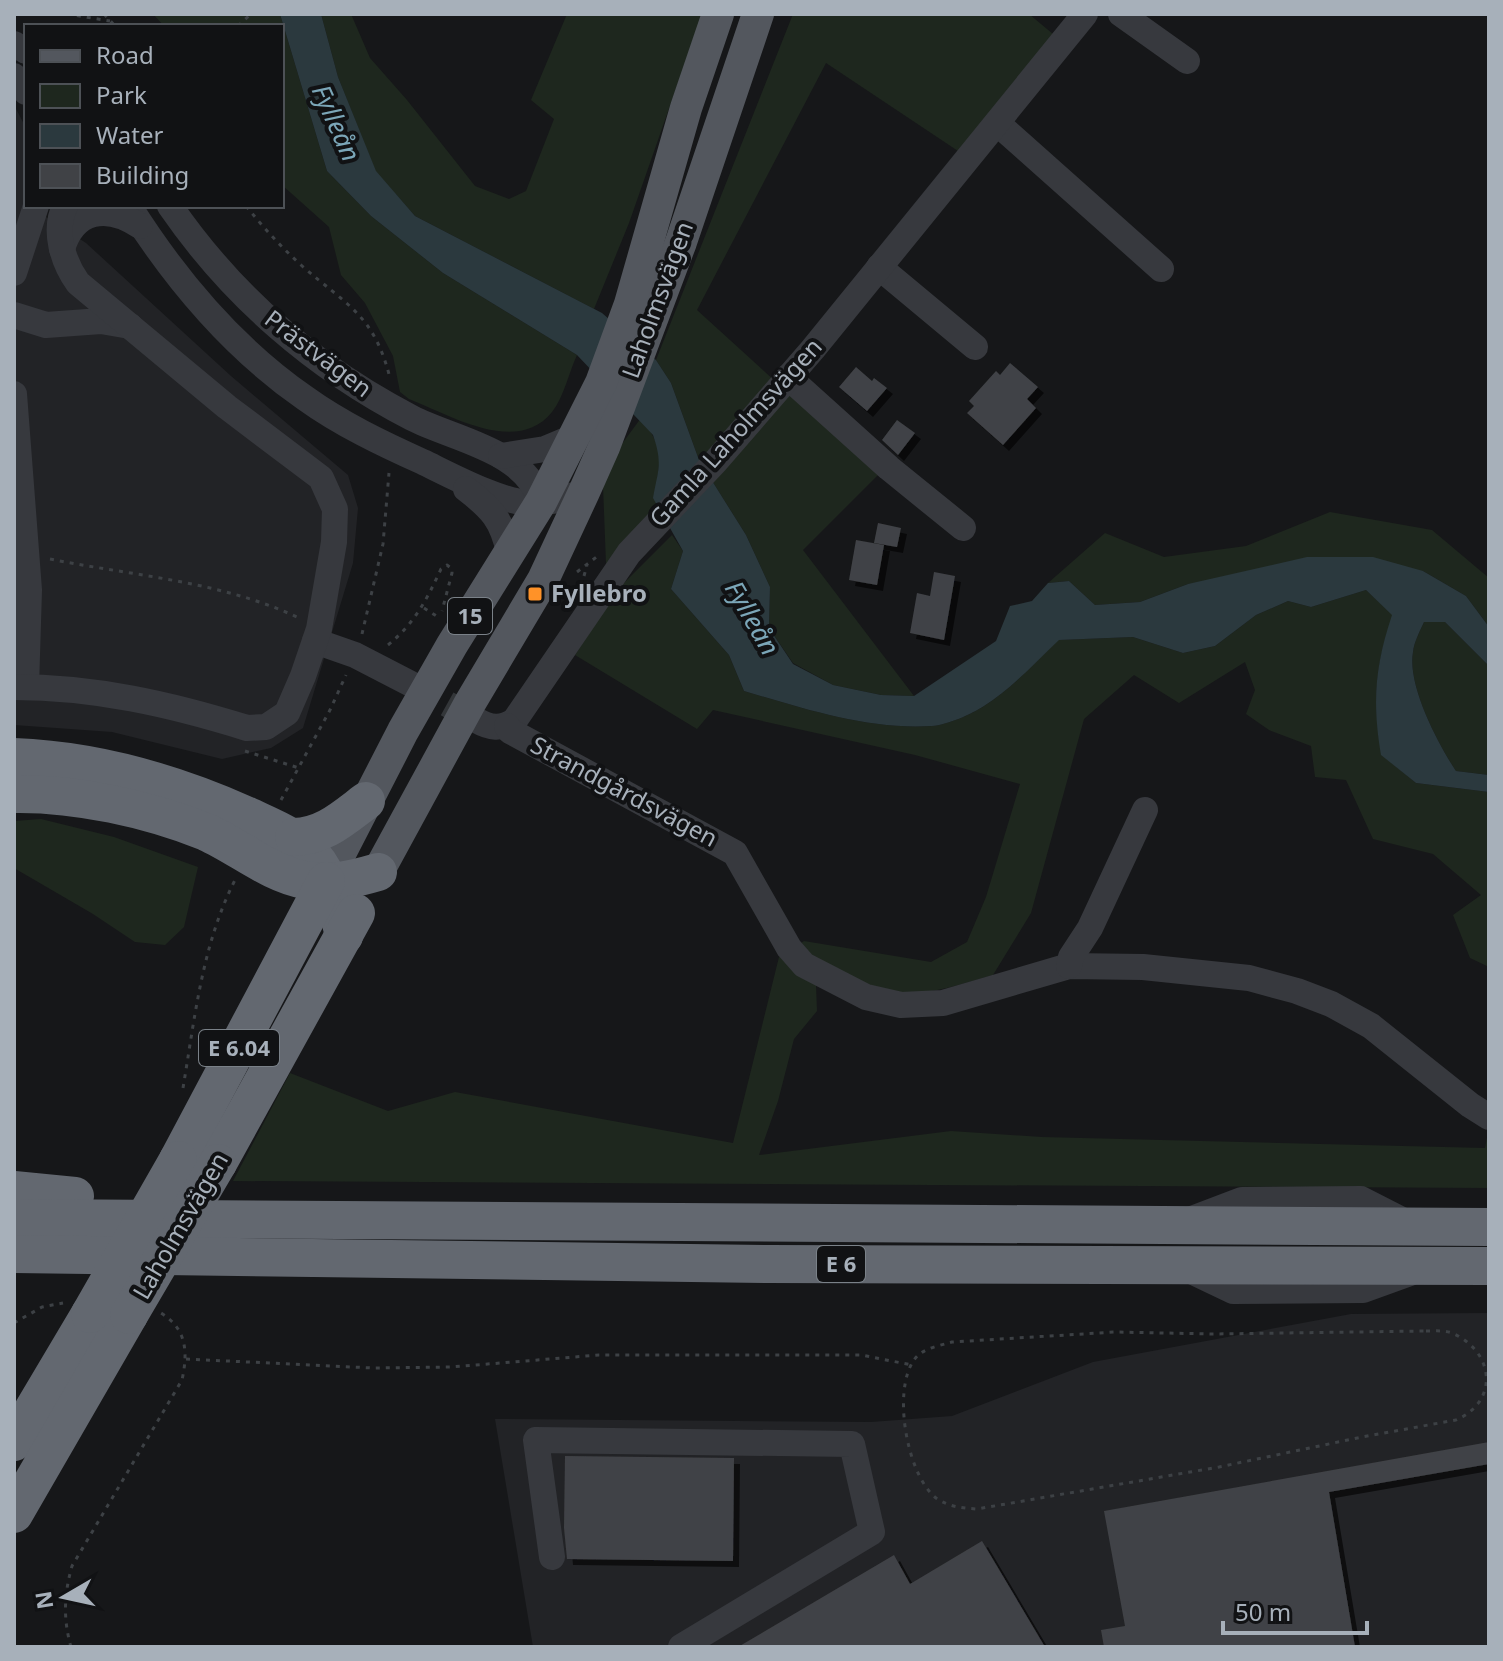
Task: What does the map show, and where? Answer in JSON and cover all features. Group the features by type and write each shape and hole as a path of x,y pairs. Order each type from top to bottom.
{"highway":[{"path":"14,757 83,764 166,783 283,852"},
{"path":"14,794 103,802 320,864 337,903 344,936"},
{"path":"283,852 311,835 331,828 366,801"},
{"path":"283,852 288,894 298,934"},
{"path":"326,881 347,880 378,872"},
{"name":"Laholmsvägen","path":"14,1514 140,1311 378,872"},
{"name":"Laholmsvägen","path":"14,1442 79,1308 178,1160 326,881"},
{"path":"14,1190 110,1199 366,1207 401,1222"},
{"name":"E 6","path":"14,1218 1489,1227"},
{"name":"E 6","path":"14,1254 783,1264 1489,1266"},
{"path":"14,1266 95,1255"}],"main road":[{"name":"Laholmsvägen","path":"378,872 470,703 543,580 584,492 601,383 621,330 686,108 718,14"},
{"name":"Laholmsvägen","path":"326,881 417,706 509,552 541,502 590,441 681,242 758,14"},
{"name":"Laholmsvägen","path":"541,502 546,530 543,580"}],"street":[{"name":"Gamla Laholmsvägen","path":"507,726 525,708 601,592 650,530 716,461 788,377 1085,14"},
{"path":"1121,14 1187,61"},
{"path":"997,123 1161,269"},
{"path":"14,273 35,208"},
{"path":"14,394 27,555 20,687 118,694 247,728 266,727 287,713 317,635 334,542 335,509 321,478 227,407 78,283 65,262 62,249 59,229 64,208"},
{"name":"Prästvägen","path":"172,208 250,302 319,361 388,406 501,456 531,480 541,502"},
{"path":"62,249 67,231 91,215 112,211 135,216"},
{"name":"Prästvägen","path":"135,216 180,279 213,316 274,375 306,399 346,423 444,472 506,498 531,503 584,492"},
{"path":"879,267 975,347"},
{"path":"56,324 74,306 78,283"},
{"path":"14,292 19,316 46,325 101,321 134,327"},
{"path":"788,377 889,468 963,528"},
{"path":"501,456 590,441"},
{"name":"Prästvägen","path":"444,472 493,513 501,524 509,552"},
{"path":"317,635 413,685"},
{"path":"476,720 497,728 507,726"},
{"name":"Strandgårdsvägen","path":"507,726 510,731 735,853 789,948 804,965 866,997 901,1005 943,1003 1069,966 1143,967 1249,978 1331,1004 1371,1026 1489,1117"},
{"path":"1069,966 1145,810"},
{"path":"552,1557 536,1440 852,1444 872,1532 681,1647"}],"path":[{"path":"67,14 110,21"},
{"path":"104,14 113,24"},
{"path":"248,208 301,265 356,309 374,334 390,379"},
{"path":"365,660 370,605 383,544 389,473"},
{"path":"27,555 225,590 269,604 317,635"},
{"path":"281,800 330,710 365,660 406,630 423,608 441,569 447,565 452,573 442,611"},
{"path":"423,608 438,617"},
{"path":"238,749 299,768"},
{"path":"191,1039 209,943 236,879"},
{"path":"14,1323 42,1307 79,1308"},
{"path":"71,1647 64,1615 72,1566 176,1393 186,1359 180,1330 174,1322 140,1311"},
{"path":"1426,1331 1449,1332 1467,1342 1479,1354 1487,1378 1478,1407 1456,1420 1204,1470 977,1509 954,1507 936,1498 922,1482 911,1456 906,1431 904,1397 912,1365 915,1358 930,1348 952,1342 1115,1332 1426,1331"},
{"path":"186,1359 373,1368 451,1367 599,1355 861,1355 912,1365"}],"shaded area":[{"path":"14,105 24,124 24,208 32,208 86,243 231,376 348,475 358,508 353,563 303,728 271,748 222,759 112,732 14,725"},
{"path":"1489,1313 1489,1647 533,1647 495,1419 871,1422 952,1416 1093,1362 1351,1314"}],"green space":[{"path":"153,14 280,14 283,24 162,24"},
{"path":"321,14 351,14 370,58 475,186 509,199 526,191 554,119 531,100 567,14 702,14 629,223 594,309 415,216 376,172 338,77"},
{"path":"793,14 1029,14 1071,49 976,163 826,63 697,310 878,475 803,550 914,696 881,695 833,685 793,663 769,628 770,587 746,535 699,460 671,383 656,360"},
{"path":"284,27 327,171 371,216 443,273 577,355 552,412 537,425 521,431 502,431 463,422 409,399 400,392 393,356 365,303 341,275 329,227 284,187"},
{"path":"641,418 659,453 657,506 606,564 603,486 616,452"},
{"path":"1330,512 1432,530 1489,578 1489,627 1466,596 1423,571 1188,584 1140,602 1095,605 1069,581 1048,583 1105,533 1164,557 1246,546"},
{"path":"672,535 683,551 671,589 729,655 744,691 837,717 884,725 938,725 973,712 1014,683 1058,640 1133,637 1183,653 1215,646 1256,615 1288,601 1311,607 1366,590 1393,615 1382,651 1377,684 1382,755 1416,783 1489,792 1489,967 1470,958 1453,915 1481,895 1433,854 1373,839 1346,780 1315,777 1311,746 1269,730 1246,714 1255,690 1245,662 1179,703 1134,675 1084,719 1031,913 993,975 929,992 896,994 863,988 815,959 817,1011 794,1039 778,1101 759,1155 951,1131 1042,1137 1485,1148 1489,1127 1489,1188 233,1181 290,1073 388,1111 455,1092 733,1143 779,957 804,941 931,962 967,942 986,897 1020,784 915,755 713,710 697,729 575,655 618,589"},
{"path":"1424,622 1445,622 1489,666 1489,775 1456,771 1426,714 1412,665 1415,644"},
{"path":"41,819 114,837 198,867 184,927 165,945 135,942 14,868 14,821"}],"water":[{"name":"Fylleån","path":"280,14 321,14 338,77 376,171 415,216 602,313 656,360 671,383 699,460 746,535 770,587 769,628 793,664 833,685 881,695 914,696 996,641 1010,606 1032,601 1048,583 1069,581 1095,605 1140,602 1188,584 1307,557 1373,557 1423,571 1466,596 1489,627 1489,666 1445,622 1424,622 1415,644 1412,665 1426,714 1456,771 1489,775 1489,792 1416,783 1381,755 1377,684 1392,615 1366,590 1311,607 1288,601 1256,615 1215,646 1183,653 1133,637 1059,640 994,699 966,716 938,725 884,725 860,721 744,691 729,655 671,589 683,551 653,498 659,460 653,435 577,355 443,273 371,216 327,171"}],"building":[{"path":"1010,363 1038,387 1027,399 1036,408 1003,445 967,413 974,406 969,401 996,371 1000,375"},
{"path":"856,367 872,381 874,378 887,388 867,411 839,387"},
{"path":"897,420 915,433 898,455 882,440"},
{"path":"878,523 901,528 897,547 874,543"},
{"path":"856,540 884,545 877,585 849,580"},
{"path":"934,572 955,576 944,640 910,633 917,593 930,596"},
{"path":"1489,1442 1489,1464 1329,1492 1355,1647 1104,1647 1101,1630 1125,1626 1104,1511"},
{"path":"565,1456 734,1458 733,1561 567,1559"},
{"path":"982,1541 1045,1647 738,1647 894,1555 910,1584"}],"tunnel":[{"path":"413,685 476,720"}],"place":[{"name":"Fyllebro","path":"535,594"}]}
